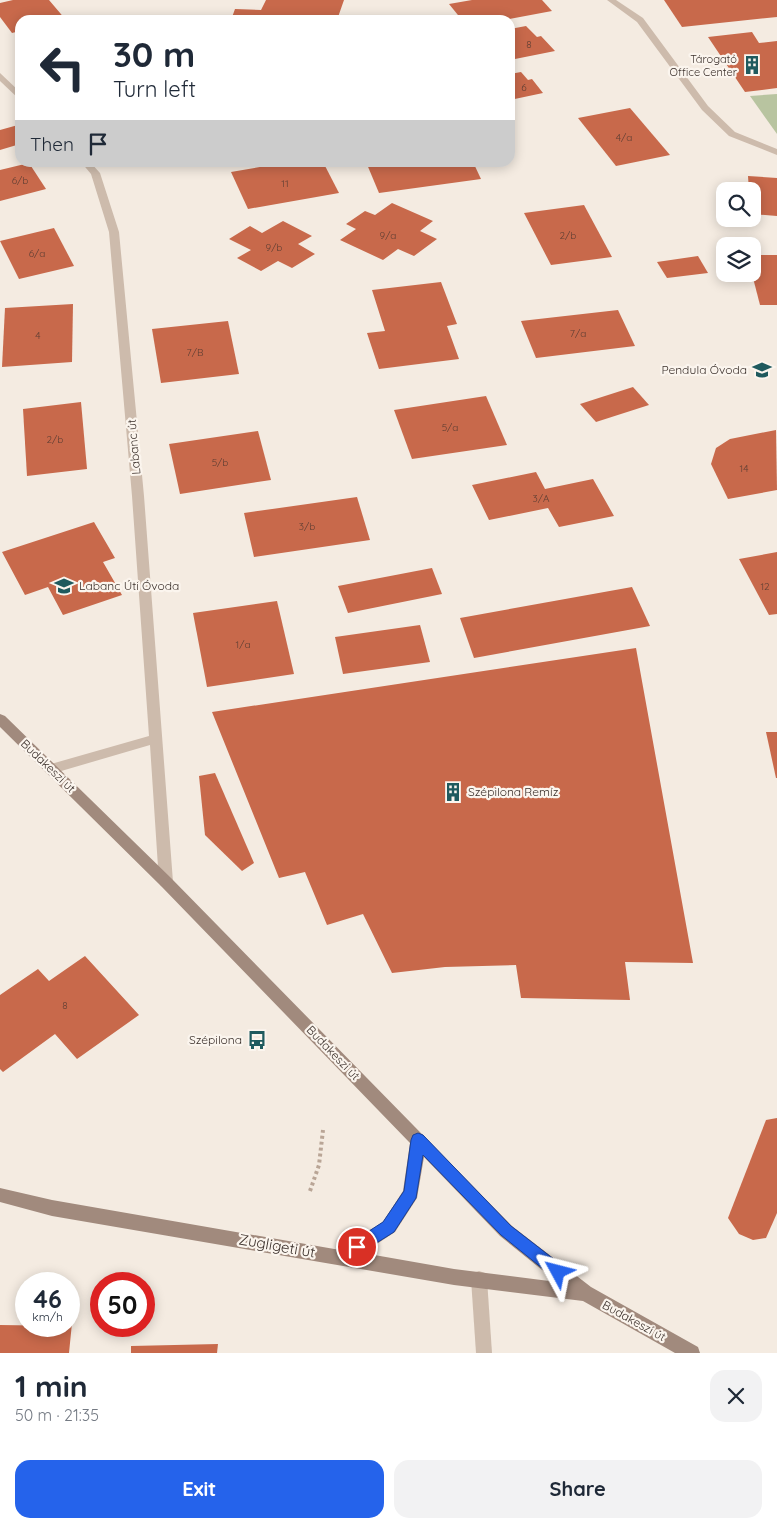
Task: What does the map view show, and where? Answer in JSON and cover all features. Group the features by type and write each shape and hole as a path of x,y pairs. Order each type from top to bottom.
{"main road":[{"name":"Budakeszi út","path":"0,719 166,882 506,1230 585,1293 692,1353"},
{"path":"342,1258 389,1227 411,1193 418,1140"},
{"name":"Zugligeti út","path":"0,1195 52,1208 454,1277 585,1293"}],"street":[{"path":"611,0 640,20 705,108 732,134 777,152"},
{"path":"0,76 15,92"},
{"name":"Labanc út","path":"90,167 96,173 114,232 138,496 154,739 166,882"},
{"path":"51,769 154,739"},
{"path":"479,1279 484,1353"}],"path":[{"path":"310,1191 319,1165 323,1130"}],"green space":[{"path":"777,94 777,134 750,96"}],"building":[{"path":"13,0 49,0 62,15 15,15 15,32 12,33 0,17 0,3"},
{"path":"266,0 344,0 339,15 233,15 235,9 261,10"},
{"path":"472,0 542,0 552,11 515,18 515,15 458,15 449,4"},
{"name":"Tárogató Office Center","path":"664,0 777,0 777,17 682,27"},
{"path":"526,26 537,37 541,36 555,51 515,59 515,28"},
{"name":"Tárogató Office Center","path":"752,32 759,43 777,41 777,88 745,92 708,37"},
{"path":"521,72 528,80 532,79 543,93 515,99 515,73"},
{"path":"630,108 670,155 616,166 578,118"},
{"path":"15,126 15,146 0,150 0,130"},
{"path":"15,166 32,167 46,189 0,201 0,170"},
{"path":"260,167 326,167 339,193 248,209 231,172"},
{"path":"368,167 475,167 481,179 379,193"},
{"path":"748,176 777,178 777,216 761,215 761,182 748,182"},
{"path":"392,203 433,221 420,231 437,239 414,256 398,249 383,260 340,240 356,229 346,224 365,211 375,215"},
{"path":"584,205 612,257 551,265 524,213"},
{"path":"283,221 312,236 298,244 315,254 292,268 278,261 261,271 237,258 251,250 229,239 250,226 262,233"},
{"path":"54,228 74,266 19,279 0,241"},
{"path":"761,255 777,255 777,305 760,305 754,282 761,282"},
{"path":"698,256 708,273 667,278 657,262"},
{"path":"441,282 457,324 447,326 459,359 379,369 367,333 385,331 372,290"},
{"path":"73,304 72,362 2,367 5,308"},
{"path":"618,310 635,346 536,358 521,321"},
{"path":"228,321 239,374 161,383 152,329"},
{"path":"633,387 649,405 596,422 580,404"},
{"path":"486,396 507,445 412,459 394,410"},
{"path":"81,402 87,469 27,476 23,409"},
{"path":"776,430 777,490 728,499 711,464 716,448 730,439"},
{"path":"258,431 271,480 180,494 169,444"},
{"path":"536,472 545,489 593,479 614,516 559,527 548,508 489,520 472,485"},
{"path":"357,497 370,540 254,557 244,513"},
{"path":"94,522 115,558 103,562 122,595 63,615 48,587 25,595 2,552"},
{"path":"777,552 777,614 769,615 739,559"},
{"path":"432,568 442,594 348,613 338,586"},
{"path":"632,587 650,626 474,658 460,618"},
{"path":"277,601 294,674 207,687 193,613"},
{"path":"420,625 430,662 343,674 335,637"},
{"name":"Szépilona Remíz","path":"636,648 693,963 625,962 630,1000 521,998 516,965 445,967 392,973 363,914 327,925 305,872 279,878 212,712"},
{"path":"766,732 777,732 777,778 776,778"},
{"path":"215,773 254,863 242,871 205,835 199,776"},
{"path":"85,956 139,1015 77,1059 55,1034 3,1072 0,1069 0,995 38,969 49,981"},
{"path":"777,1118 777,1213 766,1238 753,1240 739,1234 728,1218 766,1120"},
{"path":"0,1325 15,1325 15,1337 71,1337 69,1353 0,1353"},
{"path":"218,1344 217,1353 131,1353 131,1346"}],"place":[{"name":"Tárogató Office Center","path":"752,65"},
{"name":"Pendula Óvoda","path":"762,370"},
{"name":"Labanc Úti Óvoda","path":"64,586"},
{"name":"Szépilona Remíz","path":"453,792"},
{"name":"Szépilona","path":"257,1040"}],"route":[{"path":"357,1247 389,1227 411,1193 418,1140 506,1230 558,1272"}]}
